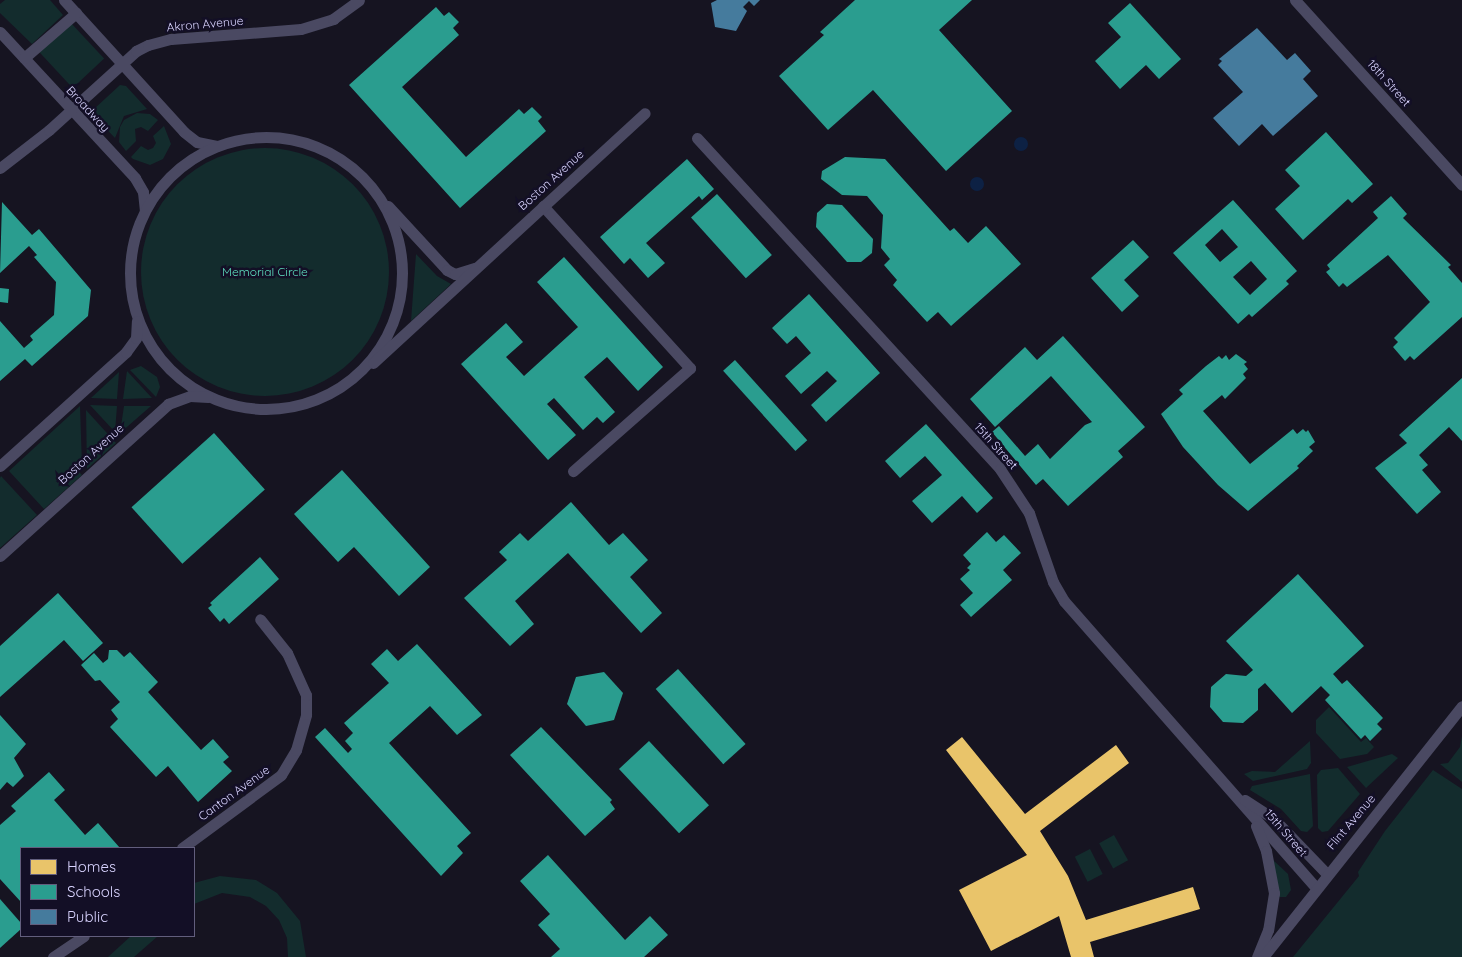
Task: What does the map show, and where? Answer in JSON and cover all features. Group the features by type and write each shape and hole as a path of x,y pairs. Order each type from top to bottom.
{"street":[{"path":"64,0 190,138 217,146"},
{"name":"Akron Avenue","path":"0,168 72,110 136,51 171,38 301,30 333,19 359,0"},
{"name":"18th Street","path":"1296,0 1462,186"},
{"path":"24,58 76,13"},
{"name":"Broadway","path":"0,32 135,178 144,192 145,210"},
{"name":"Boston Avenue","path":"356,375 382,356 463,284 476,267 645,113"},
{"path":"376,195 390,218 398,243 401,269 400,296 388,334 374,356 356,375 322,397 284,408 244,407 211,397 184,381 164,363 148,341 137,317 131,290 130,264 134,237 145,210 158,189 177,170 217,146 262,137 302,142 327,152 349,166 447,270 464,273 476,267"},
{"name":"15th Street","path":"697,138 1000,469 1030,513 1053,582 1064,601 1237,795 1316,888"},
{"path":"544,206 690,368 574,471"},
{"path":"0,466 126,352 136,338 137,317"},
{"name":"Boston Avenue","path":"0,556 168,404 190,396 211,397"},
{"name":"Canton Avenue","path":"183,847 281,775 296,750 306,714 306,695 287,653 260,619"},
{"name":"Flint Avenue","path":"1264,957 1326,874 1462,706"},
{"path":"1237,795 1258,828 1266,851 1274,893 1268,930 1257,957"},
{"name":"15th Street","path":"1237,795 1274,819 1326,874"},
{"path":"53,957 83,937"}],"green space":[{"path":"5,0 50,0 63,15 32,44 0,13 0,4"},
{"path":"70,22 104,59 73,88 39,51"},
{"path":"120,85 126,86 147,109 124,116 115,138 93,115 94,109"},
{"path":"137,113 150,114 158,120 148,131 141,127 135,129 136,141 126,151 119,142 120,127 124,120"},
{"path":"164,126 171,144 163,159 150,165 131,157 141,146 148,150 153,148 156,143 153,136"},
{"name":"Memorial Circle","path":"253,148 277,148 301,153 324,162 353,184 375,213 380,224 387,248 389,272 387,296 380,320 375,331 353,360 324,382 313,387 277,396 253,396 229,391 206,382 186,368 169,351 155,331 146,308 141,284 141,260 146,236 155,213 169,193 186,176 206,162 229,153"},
{"path":"416,254 437,276 451,284 411,321"},
{"path":"141,366 157,377 160,387 156,397 130,370"},
{"path":"127,371 152,398 123,399"},
{"path":"119,372 117,399 91,398"},
{"path":"90,405 117,406 115,432"},
{"path":"80,406 82,466 77,470 82,475 44,509 9,471"},
{"path":"124,406 151,406 120,433"},
{"path":"86,410 116,443 87,469"},
{"path":"1,476 37,515 0,548 0,478"},
{"path":"1329,707 1361,742 1366,738 1374,747 1367,754 1340,759 1316,733 1316,720"},
{"path":"1462,736 1462,782 1440,764 1448,763 1460,747"},
{"path":"1310,741 1311,763 1307,769 1253,781 1244,774 1252,771 1275,772"},
{"path":"1392,754 1398,758 1366,788 1347,767"},
{"path":"1338,768 1360,794 1328,831 1322,832 1318,828 1317,775 1321,770"},
{"path":"1433,770 1462,789 1462,957 1293,957 1359,876 1358,872 1385,831"},
{"path":"1310,774 1313,826 1307,832 1301,831 1281,809 1250,790 1252,786"},
{"path":"1114,835 1128,860 1113,869 1099,843"},
{"path":"1090,849 1103,874 1088,882 1075,857"},
{"path":"1272,859 1288,874 1291,890 1286,897 1278,897"},
{"path":"220,876 256,880 277,893 300,921 306,957 288,957 287,938 279,920 266,906 250,897 222,893 195,904 195,883"},
{"path":"130,937 157,937 134,957 108,957"}],"water":[{"path":"1021,137 1026,139 1028,144 1026,149 1021,151 1016,149 1014,144 1016,139"},
{"path":"977,177 982,179 984,184 982,189 977,191 972,189 970,184 972,179"}],"building: Homes":[{"path":"962,737 1025,814 1116,745 1129,763 1040,831 1068,876 1086,920 1193,887 1200,909 1090,942 1094,957 1071,957 1059,916 991,951 959,890 1027,855 946,750"}],"building: Schools":[{"path":"855,0 972,0 939,30 1012,111 946,171 873,90 828,130 779,76 824,35 820,32"},
{"path":"1130,3 1181,59 1159,79 1146,65 1120,89 1095,61 1121,37 1108,23"},
{"path":"436,7 444,16 449,12 459,22 453,28 459,35 402,87 466,157 519,109 524,114 532,107 542,117 538,121 546,131 460,208 349,85"},
{"path":"1326,132 1373,184 1352,203 1348,199 1303,240 1275,209 1300,186 1285,170"},
{"path":"845,157 885,159 950,231 954,228 968,243 986,226 1021,264 951,326 938,312 927,322 893,285 897,280 884,265 890,259 881,248 883,215 867,196 842,195 821,179 822,171"},
{"path":"687,159 714,189 702,200 699,196 646,243 665,263 648,278 630,258 624,264 600,237"},
{"path":"717,194 772,255 746,278 691,217"},
{"path":"1391,196 1407,214 1403,218 1451,265 1448,267 1462,283 1462,317 1414,360 1410,356 1405,361 1393,347 1398,342 1394,338 1430,302 1388,255 1347,287 1343,283 1339,287 1326,272 1330,269 1327,265 1378,218 1373,212"},
{"path":"1233,200 1297,271 1286,281 1289,284 1252,317 1249,314 1238,324 1173,253","holes":["1222,229 1238,247 1220,262 1205,245","1251,261 1267,279 1250,295 1233,277"]},
{"path":"2,202 32,235 39,229 91,290 88,316 32,366 25,359 0,381 0,321 24,348 33,340 30,336 54,315 56,282 34,257 37,255 29,246 0,273"},
{"path":"827,204 842,205 873,239 872,253 861,262 847,262 816,227 817,213"},
{"path":"1133,240 1149,257 1124,280 1139,296 1122,312 1091,278"},
{"path":"564,257 663,367 638,391 607,357 584,377 615,412 603,423 597,417 583,430 554,398 547,404 576,435 548,460 461,364 506,323 523,342 506,357 524,376 578,327 537,282"},
{"path":"0,288 9,289 8,303 0,302"},
{"path":"809,294 880,373 826,422 811,405 837,381 827,371 801,394 785,376 811,353 796,336 787,344 772,328"},
{"path":"1063,336 1145,427 1118,451 1123,457 1068,506 1043,479 1036,485 992,432 999,426 1025,456 1038,444 1050,459 1085,425 1092,422 1051,376 995,427 970,399 1025,347 1037,360"},
{"path":"1236,354 1247,362 1244,364 1248,369 1243,374 1246,378 1225,399 1222,395 1203,411 1250,464 1293,429 1297,434 1303,429 1306,432 1308,430 1315,442 1309,447 1313,451 1297,466 1299,468 1248,511 1218,485 1183,447 1161,414 1183,394 1179,390 1206,366 1219,356 1222,359 1226,355 1229,360"},
{"path":"735,360 807,440 795,451 723,371"},
{"path":"1462,378 1462,441 1449,427 1419,455 1428,465 1422,470 1441,492 1417,514 1375,468 1407,443 1399,435"},
{"path":"926,424 993,498 977,513 962,496 932,523 912,501 942,475 925,456 900,478 885,461"},
{"path":"214,433 265,489 182,564 132,507"},
{"path":"342,470 430,567 399,596 354,547 338,562 294,514"},
{"path":"571,502 609,545 623,533 648,560 630,577 662,613 641,633 568,553 515,601 534,624 510,646 464,598 507,560 499,552 520,533 528,541"},
{"path":"987,532 996,542 1004,535 1021,553 1003,570 1012,580 971,617 960,605 973,593 960,579 970,570 967,568 971,564 963,555"},
{"path":"260,557 279,579 229,624 224,618 220,622 208,608 212,605 210,603"},
{"path":"1298,574 1364,646 1333,674 1342,684 1347,680 1383,718 1377,724 1382,729 1370,741 1365,735 1361,739 1325,700 1330,695 1321,686 1292,713 1265,683 1258,689 1258,710 1243,723 1223,722 1210,707 1211,687 1226,674 1246,676 1253,670 1226,641"},
{"path":"58,593 103,643 83,661 64,640 0,697 0,646"},
{"path":"417,644 482,715 457,735 430,706 389,743 471,833 457,846 463,853 441,876 315,737 325,728 348,753 352,749 345,741 353,733 344,723 389,683 371,664 387,649 398,661"},
{"path":"109,650 117,650 124,657 130,652 158,682 148,692 201,750 213,739 229,757 223,762 232,771 198,802 168,766 156,777 110,727 118,719 111,710 120,702 100,680 95,681 81,665 94,653 103,663 108,659"},
{"path":"678,669 746,744 723,764 656,689"},
{"path":"604,672 623,693 614,720 586,726 567,704 576,677"},
{"path":"0,715 26,744 14,758 24,776 13,787 7,782 0,790"},
{"path":"541,727 612,800 610,802 615,809 585,836 510,755"},
{"path":"649,741 709,805 679,833 619,769"},
{"path":"49,772 65,790 54,800 85,835 98,823 119,847 20,847 20,901 0,879 0,825 16,811 11,806"},
{"path":"548,855 625,940 650,916 668,935 644,957 551,957 560,949 538,925 550,914 520,881"},
{"path":"0,899 20,922 20,930 0,948"}],"building: Public":[{"path":"717,0 760,0 754,6 749,1 743,7 747,11 736,31 715,27 711,3"},
{"path":"1257,28 1287,60 1295,53 1311,71 1303,79 1318,96 1273,136 1262,124 1239,146 1213,118 1243,92 1218,65 1222,61 1219,59"}]}
